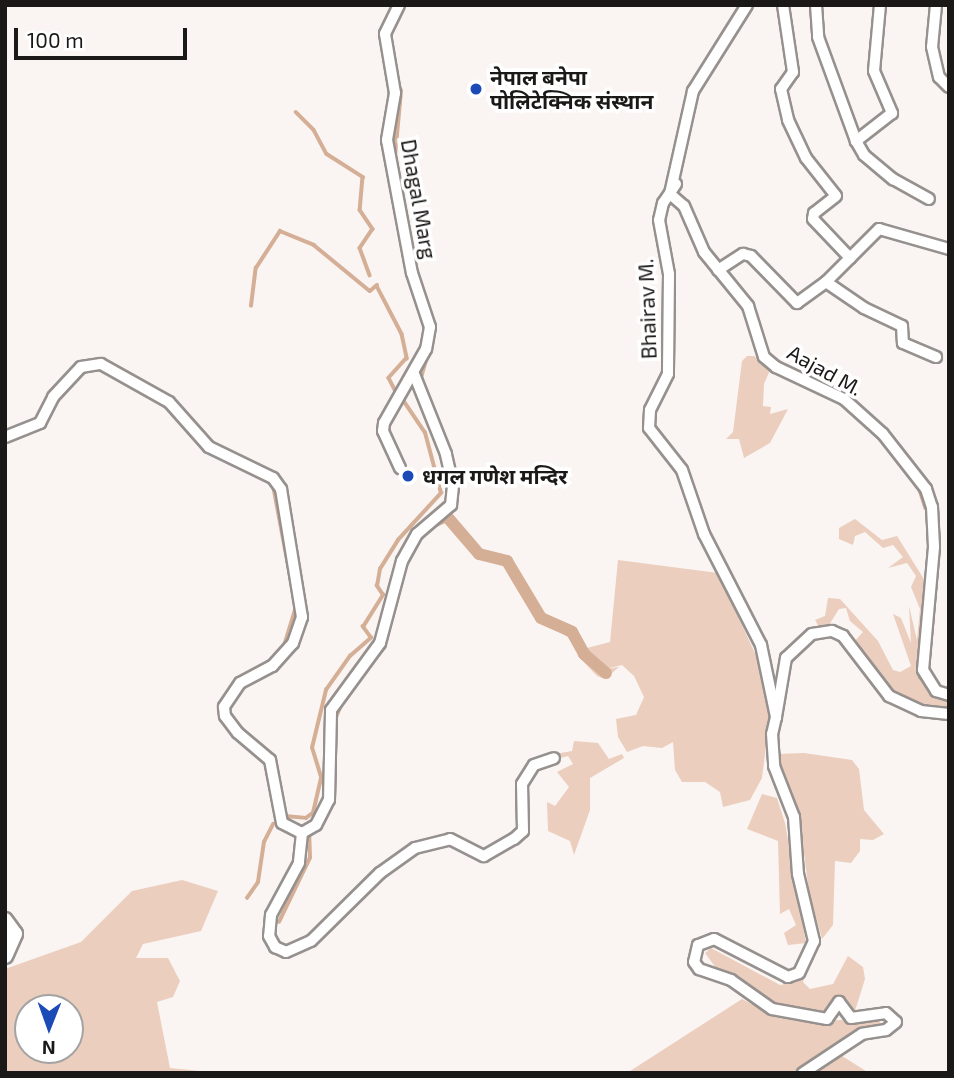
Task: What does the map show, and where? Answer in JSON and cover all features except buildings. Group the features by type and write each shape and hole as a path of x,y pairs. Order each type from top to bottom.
{"street":[{"name":"Dhagal Marg","path":"399,5 385,34 395,93 387,140 412,273 430,327 414,374 404,395 387,415 383,431 400,468"},
{"name":"Aajad M.","path":"747,5 693,91 686,109 676,184 670,194 684,206 704,252 748,306 764,356 776,367 844,399 883,434 926,488 932,507 934,547 923,670 936,691 949,695"},
{"path":"783,5 793,72 781,89 789,120 806,158 836,196 814,213 813,219 850,258"},
{"path":"816,5 818,37 856,141 864,155 893,179 929,199"},
{"path":"856,141 892,113 874,71 880,5"},
{"path":"936,5 932,47 939,76 949,88"},
{"name":"Bhairav M.","path":"676,184 663,203 659,220 669,274 668,374 650,410 649,428 674,457 696,504 704,534 761,645 776,716"},
{"path":"718,270 743,254 751,256 797,303 826,282 879,229 949,249"},
{"path":"826,282 864,308 902,326 903,343 936,357"},
{"path":"5,437 40,423 53,397 81,367 101,364 169,402 209,447 274,478 281,489 302,617 293,643 272,666 240,683 224,707 225,716 238,733 270,760 282,823 302,833"},
{"path":"302,833 316,825 329,800 331,710 380,643 402,561 417,534 451,505 453,485 446,454 414,374"},
{"path":"803,1073 862,1034 893,1026 893,1015 851,1018 839,1002 827,1019 772,1009 731,980 699,969 694,962 698,945 713,939 788,977 799,973 809,959 814,941 798,874 794,817 772,752 786,657 812,634 832,631 843,636 889,696 921,711 949,713"},
{"path":"302,833 299,863 271,915 269,936 275,947 286,952 311,941 380,873 415,848 450,839 484,856 514,839 523,831 522,784 534,765 554,758"},
{"path":"5,920 15,930 15,939 5,956"}],"shaded area":[{"path":"747,356 754,356 771,368 764,384 763,406 771,407 770,414 788,409 770,443 744,458 739,439 726,439 733,432 742,361"},
{"path":"855,519 882,540 897,536 927,584 923,679 935,695 949,698 949,710 921,707 889,693 853,643 863,632 850,621 846,608 839,609 829,625 819,627 815,620 825,616 828,598 840,599 878,641 893,670 900,672 911,666 893,614 901,618 911,643 909,606 917,640 920,609 911,587 916,576 907,563 888,568 903,557 893,545 883,548 865,532 855,536 853,545 839,539 839,528"},
{"path":"618,560 718,573 765,675 770,715 762,778 750,800 723,807 720,792 705,782 682,782 675,770 673,742 662,748 643,746 627,752 618,737 616,719 636,715 644,697 634,676 622,665 606,669 619,667 605,679 597,676 578,656 575,641 542,622 550,617 567,624 587,648 610,642"},
{"path":"574,741 598,743 609,759 622,754 624,758 590,778 590,810 574,855 570,841 548,831 547,802 555,806 569,787 557,772 573,764 568,756 553,760 549,755 572,751"},
{"path":"804,753 852,760 859,769 864,810 884,834 873,840 860,839 860,851 851,863 835,861 833,925 822,939 809,893 800,821 779,764 778,754"},
{"path":"762,794 777,798 785,823 806,943 788,945 784,933 796,925 789,909 780,914 778,841 747,829"},
{"path":"182,880 218,891 201,931 143,944 136,958 168,958 180,981 173,997 157,1002 170,1068 220,1073 5,1073 5,969 81,942 132,891"},
{"path":"711,948 780,985 797,982 805,975 803,982 810,989 833,984 848,956 863,967 865,979 855,1011 827,1017 774,1006 716,968 705,953"},
{"path":"742,999 775,1017 804,1022 877,1018 881,1024 853,1033 817,1055 839,1054 869,1073 627,1073"}],"waterway":[{"path":"395,156 401,91 398,85"},
{"path":"296,112 314,130 327,154 363,177 360,210 373,229 360,248 370,275"},
{"path":"404,205 409,231"},
{"path":"251,306 256,268 280,231 314,245 370,291 377,285"},
{"path":"377,286 402,334 407,358 389,378 397,394"},
{"path":"429,309 434,325"},
{"path":"421,378 433,336"},
{"path":"285,816 306,818 313,813 321,777 312,748 326,690 350,656 371,638 363,627 383,595 377,586 380,569 398,540 441,493 425,433 402,399"},
{"path":"452,512 457,487"},
{"path":"919,487 926,508"},
{"path":"274,488 291,579"},
{"path":"430,528 449,519"},
{"path":"449,519 479,554 507,561 541,618 572,632 584,654 606,673"},
{"path":"392,618 399,592"},
{"path":"284,646 296,607"},
{"path":"368,667 384,648 389,629"},
{"path":"920,642 920,678"},
{"path":"335,720 344,698"},
{"path":"334,766 334,792"},
{"path":"247,898 258,882 264,842 273,824"},
{"path":"279,922 310,858 309,832"}],"place":[{"name":"नेपाल बनेपा पोलिटेक्निक संस्थान","path":"476,89"},
{"name":"धगल गणेश मन्दिर","path":"408,476"}]}
